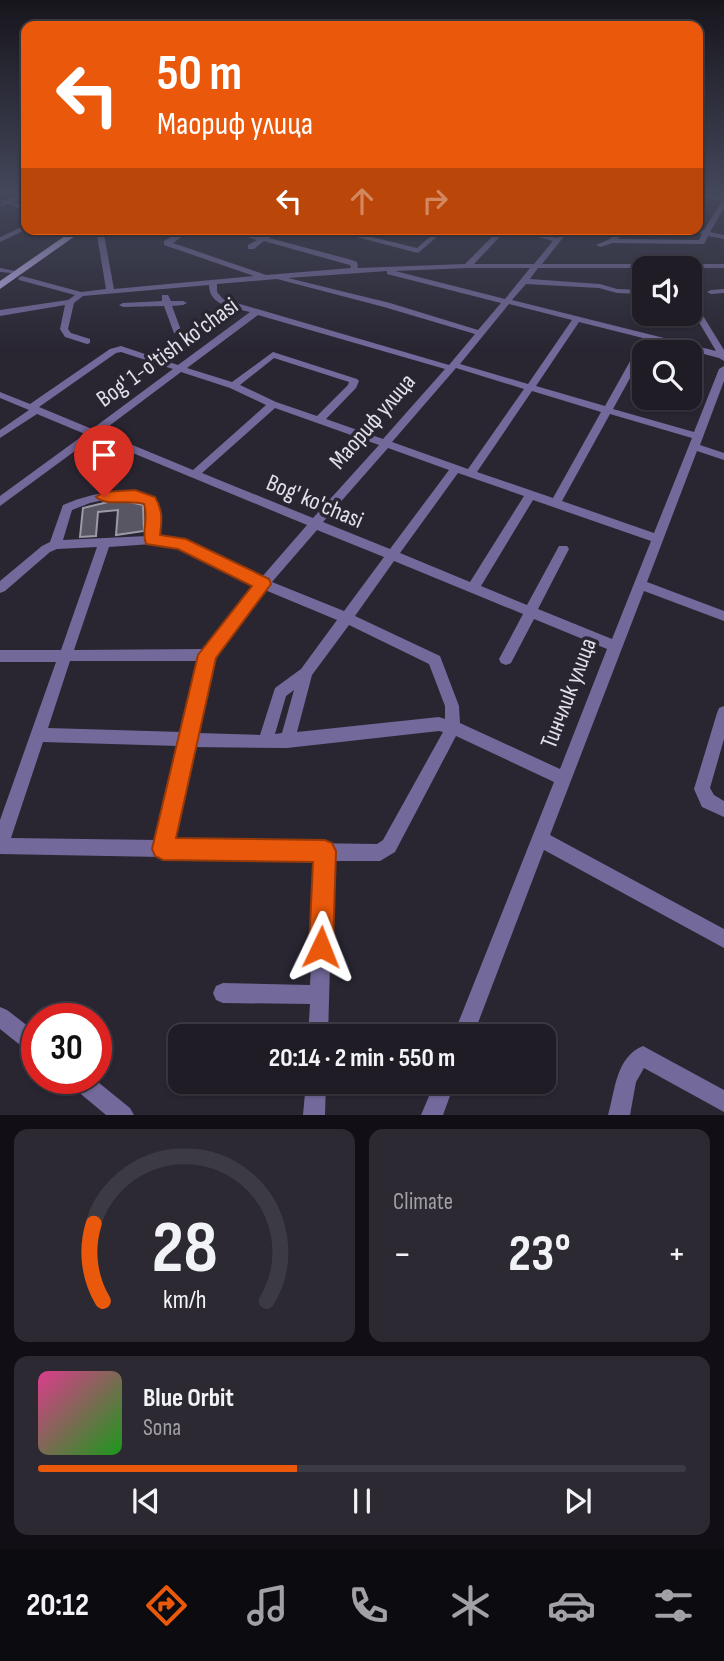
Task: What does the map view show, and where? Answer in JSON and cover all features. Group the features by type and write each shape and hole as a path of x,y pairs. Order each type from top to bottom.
{"main road":[{"path":"0,278 5,271 43,246"},
{"path":"0,286 57,246"}],"street":[{"path":"102,246 110,290"},
{"path":"176,246 267,277 387,305 479,333"},
{"path":"289,246 349,262 354,264 355,270"},
{"path":"398,246 418,251"},
{"path":"418,251 424,246"},
{"path":"467,266 487,246"},
{"name":"Маориф улица","path":"163,849 207,655 263,584 507,302 552,246"},
{"path":"418,251 424,267"},
{"path":"22,278 81,294 355,270 467,266 632,267"},
{"path":"702,267 724,266"},
{"path":"384,269 724,357"},
{"path":"523,281 600,286 632,292"},
{"path":"214,283 216,298 257,312 609,410 696,442 724,457"},
{"path":"162,289 178,333"},
{"path":"711,292 724,291"},
{"path":"0,313 69,302 81,294"},
{"path":"69,302 64,329 68,335 87,341"},
{"path":"123,304 183,303"},
{"name":"Bog' 1-o'tish ko'chasi","path":"0,502 257,312"},
{"path":"470,474 577,319"},
{"path":"702,322 724,357"},
{"path":"555,504 648,337"},
{"path":"712,338 724,338"},
{"path":"0,435 117,349 233,386 273,404 657,539"},
{"path":"233,386 268,357 275,355 354,381 355,385 318,420"},
{"name":"Тинчлик улица","path":"468,1024 724,369"},
{"name":"Bog' ko'chasi","path":"0,394 196,472 315,524 614,646"},
{"path":"196,472 273,404"},
{"path":"265,742 280,692 306,674 455,469"},
{"path":"55,545 67,508 86,501 121,495 135,495 150,500 155,515 152,540"},
{"path":"473,588 530,495"},
{"path":"0,588 46,549 55,545 105,542 152,540 180,543 263,584 347,618 436,660 452,706 453,727 384,851 0,845 105,542"},
{"path":"506,659 563,549"},
{"path":"640,584 724,616"},
{"path":"0,656 207,655"},
{"path":"287,741 306,674"},
{"path":"724,713 702,789 708,801 724,809"},
{"path":"39,735 265,742 439,724 453,727 564,779"},
{"path":"540,839 724,939"},
{"path":"319,1024 325,851"},
{"path":"223,993 320,995"},
{"path":"0,1017 21,1033"},
{"path":"620,1115 630,1069 638,1058 643,1056 724,1102"},
{"path":"97,1094 123,1115"},
{"path":"314,1115 315,1094"},
{"path":"432,1115 440,1094"}],"building":[{"path":"108,502 143,505 144,531 116,535 118,510 98,512 96,536 80,537 83,508"}],"route":[{"path":"104,497 135,495 150,500 155,515 152,540 180,543 263,584 207,655 163,849 325,851 321,947"}]}
